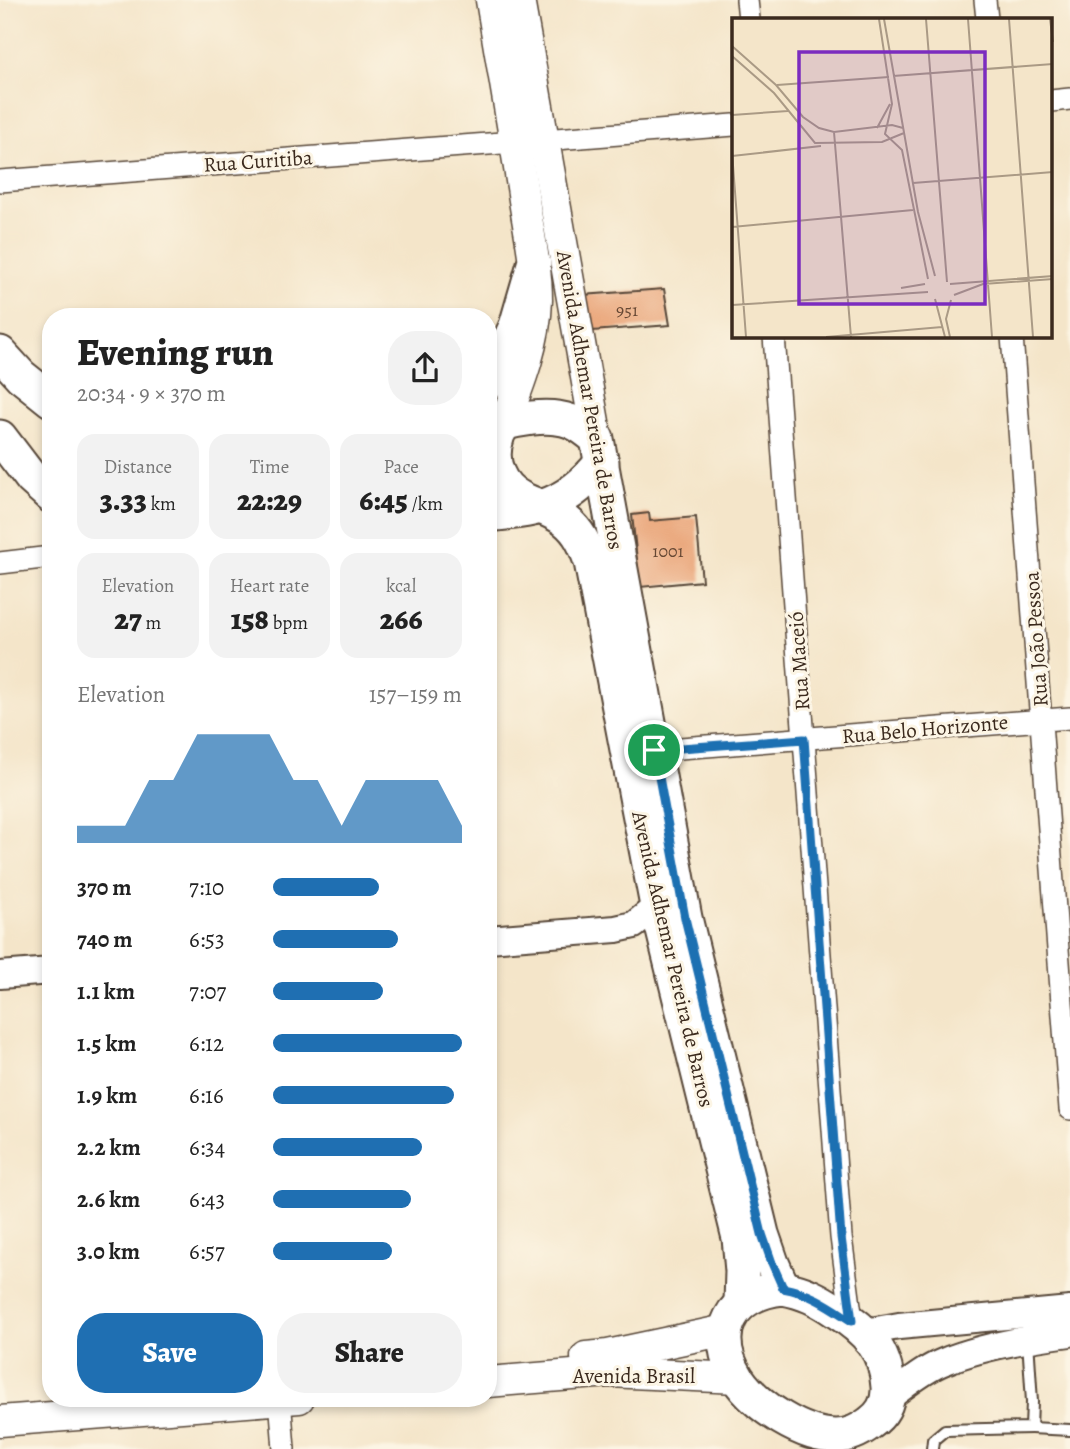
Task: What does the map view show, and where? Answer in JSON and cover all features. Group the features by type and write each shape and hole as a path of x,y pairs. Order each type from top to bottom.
{"main road":[{"name":"Avenida Adhemar Pereira de Barros","path":"491,0 529,141 600,451 688,931 762,1234 783,1288"},
{"name":"Avenida Adhemar Pereira de Barros","path":"497,424 515,397 533,334 537,300 519,0"},
{"path":"497,367 516,326 534,264"},
{"path":"0,353 21,376 42,393"},
{"path":"497,425 532,418 568,420 583,428 600,451 590,477 575,489 543,507 497,514"},
{"path":"0,437 42,488"},
{"name":"Avenida Adhemar Pereira de Barros","path":"497,473 504,486 520,498 565,520 582,537 591,562 657,906 738,1238 742,1271 734,1316"},
{"path":"783,1288 813,1296 859,1327 879,1351 888,1379 875,1422 841,1436 821,1436 803,1430 787,1434 748,1391 730,1362 727,1347 734,1316 753,1295 768,1290 783,1288"},
{"name":"Avenida Brasil","path":"497,1365 608,1356 734,1316"},
{"name":"Avenida Brasil","path":"497,1381 609,1372 738,1378"},
{"path":"0,1405 42,1402"},
{"path":"0,1421 182,1407"}],"street":[{"path":"747,0 749,18"},
{"path":"985,0 987,18"},
{"path":"1052,101 1070,99"},
{"name":"Rua Curitiba","path":"0,181 732,125"},
{"name":"Rua Maceió","path":"774,338 841,1237 859,1327"},
{"name":"Rua João Pessoa","path":"1012,338 1070,1110"},
{"path":"0,563 42,558"},
{"name":"Rua Belo Horizonte","path":"654,750 1070,718"},
{"path":"497,938 616,929 634,925 657,906"},
{"path":"0,975 42,972"},
{"path":"859,1327 899,1326 1070,1310"},
{"path":"875,1422 916,1377 943,1362 984,1349 1070,1333"},
{"path":"284,1449 286,1407"}],"lane":[{"path":"1028,1340 1031,1428"},
{"path":"932,1449 933,1440 945,1430 1070,1430"}],"building":[{"path":"664,289 670,325 592,331 583,295"},
{"path":"649,513 650,521 696,517 702,581 640,587 632,515"}],"route":[{"path":"804,739 841,1237 852,1321 813,1296 783,1288 772,1263 762,1234 685,918 654,750 804,739"}]}
